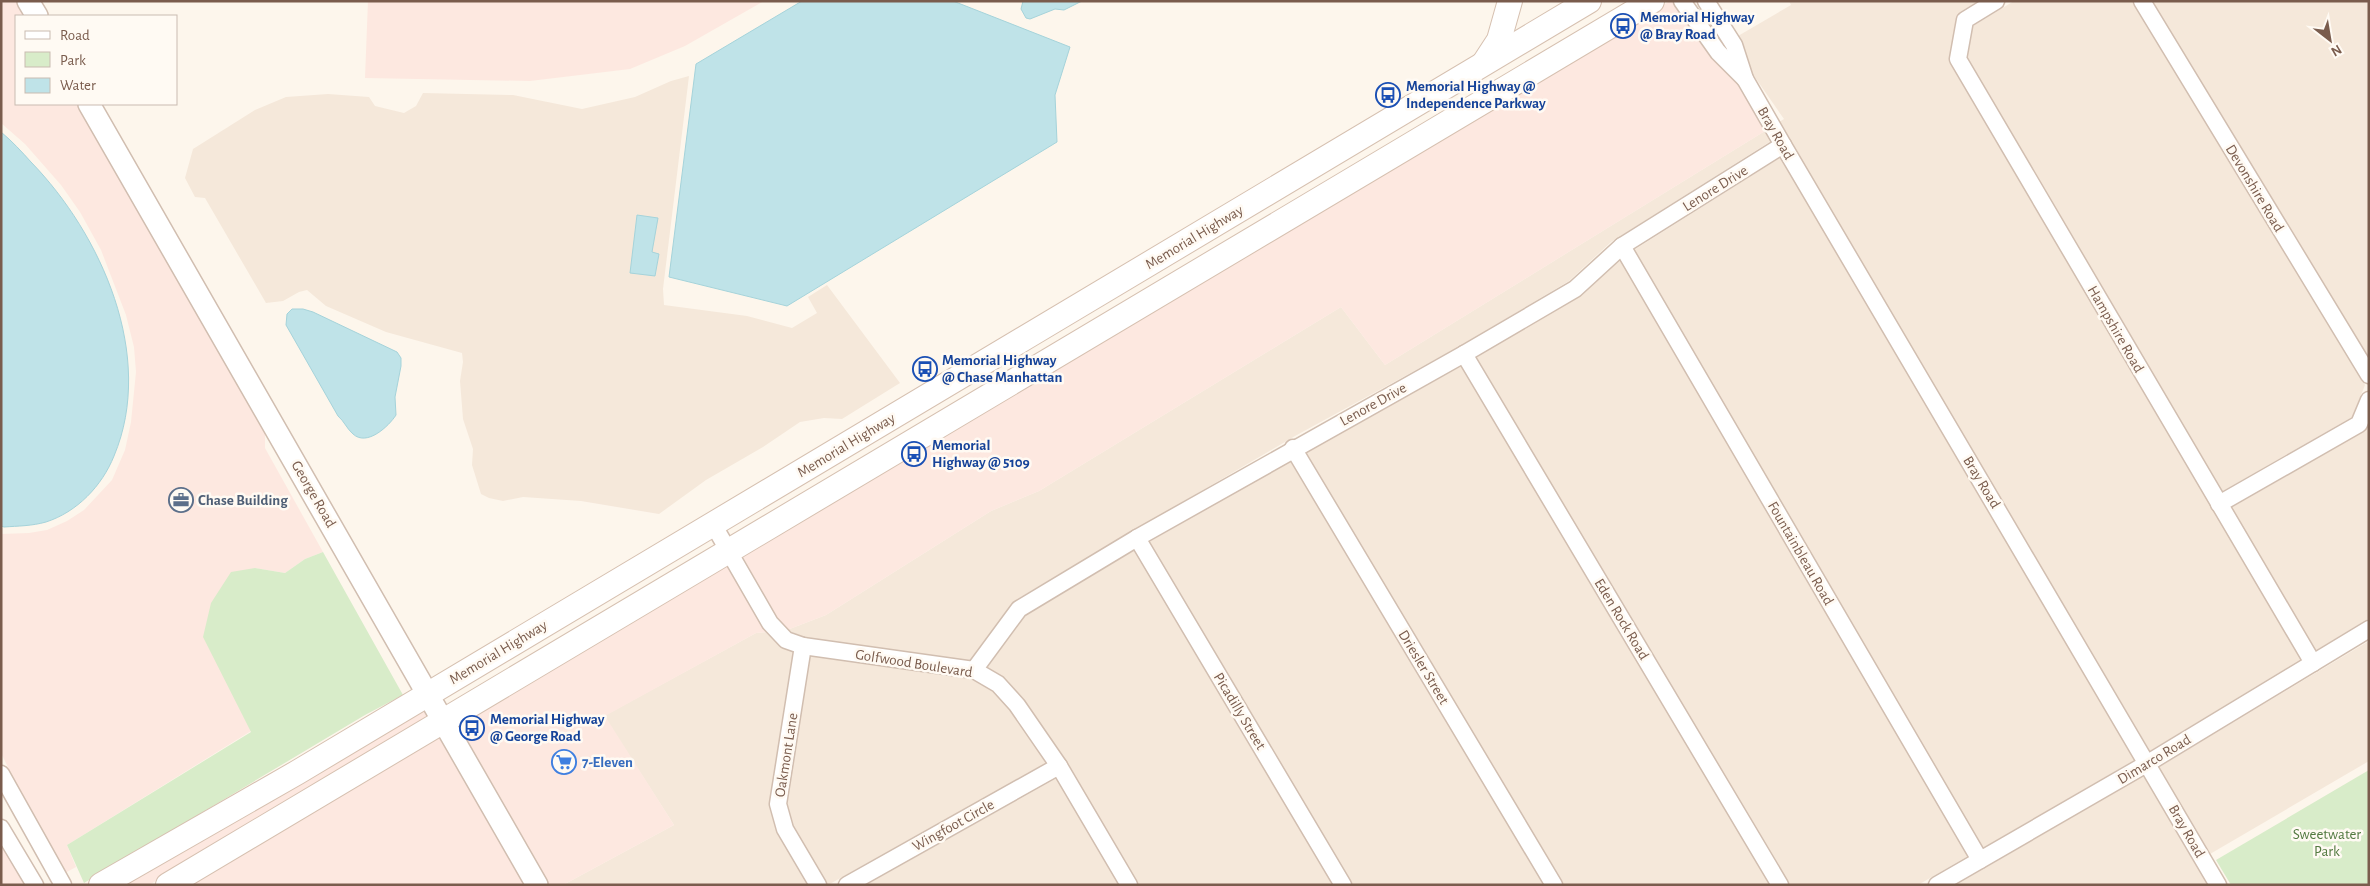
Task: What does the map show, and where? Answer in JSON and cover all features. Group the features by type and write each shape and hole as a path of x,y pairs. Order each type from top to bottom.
{"main road":[{"path":"1484,64 1499,40 1510,1"},
{"name":"Memorial Highway","path":"101,885 429,694 1590,1"},
{"name":"Memorial Highway","path":"168,885 1652,1"},
{"path":"1410,108 1426,136"},
{"path":"1211,227 1228,254"},
{"path":"991,359 1007,386"}],"street":[{"path":"28,1 36,15"},
{"name":"Bray Road","path":"1682,1 1718,52 1745,79"},
{"name":"Bray Road","path":"1706,1 1734,45 1745,79 1783,145 2218,885"},
{"name":"Hampshire Road","path":"1996,1 1965,20 1958,59 2313,663"},
{"name":"Devonshire Road","path":"2142,1 2369,375"},
{"name":"George Road","path":"90,105 445,721 537,885"},
{"name":"Lenore Drive","path":"974,670 1019,609 1293,448 1464,354 1575,289 1622,246 1783,145"},
{"name":"Fountainbleau Road","path":"1622,246 1980,860"},
{"name":"Eden Rock Road","path":"1464,354 1780,885"},
{"path":"2219,504 2359,424 2369,400"},
{"name":"Driesler Street","path":"1293,448 1554,885"},
{"name":"Golfwood Boulevard","path":"713,524 776,630 786,640 803,646 974,670 998,684 1017,705 1059,766 1129,885"},
{"name":"Picadilly Street","path":"1137,538 1343,885"},
{"name":"Dimarco Road","path":"1937,885 2148,763 2369,629"},
{"name":"Oakmont Lane","path":"803,646 778,804 785,829 818,885"},
{"name":"Wingfoot Circle","path":"847,885 1059,766"},
{"path":"1,774 63,885"},
{"path":"1,828 35,885"}],"shaded area":[{"path":"1,1 19,1 27,15 15,15 15,105 81,105 265,425 265,448 323,552 305,559 285,573 255,568 251,731 67,845 76,867 65,873 31,814 1,753 1,534 47,530 67,521 84,510 112,480 125,450 131,422 136,372 134,347 126,315 101,250 80,212 61,185 25,144 1,123"},
{"path":"368,1 764,1 685,46 630,69 530,81 365,78"},
{"path":"1672,1 1711,57 1738,84 1765,131 1385,365 1341,307 1039,491 991,511 826,615 787,630 777,619 742,555"},
{"path":"1789,1 1978,1 1960,12 1956,18 1950,56 1951,63 2301,659 2150,751 1779,122 1784,119 1752,73 1738,36 1791,5"},
{"path":"2014,1 2132,1 2365,385 2352,417 2221,492 1967,58 1973,26"},
{"path":"2152,1 2369,1 2369,359"},
{"path":"689,76 663,289 664,305 747,316 792,328 817,313 808,297 827,285 900,383 842,419 824,418 800,422 763,447 706,480 659,514 581,501 523,497 503,501 481,494 472,465 473,449 463,419 460,381 463,362 462,353 386,332 326,306 307,290 299,292 283,301 266,303 205,198 195,197 185,178 193,149 255,110 286,97 328,94 369,97 375,106 404,113 416,106 423,93 513,95 582,109 635,97 671,81"},
{"path":"1765,131 1771,141 1611,242 1569,281 1460,346 1295,436 1014,601 970,661 804,637 787,630 826,615 991,511 1039,491 1341,307 1385,365"},
{"path":"1781,157 2136,759 1983,848 1634,250"},
{"path":"1621,260 1968,856 1918,885 1790,885 1476,357 1579,297"},
{"path":"1462,366 1770,885 1564,885 1305,452"},
{"path":"2369,423 2369,618 2315,651 2231,508 2363,432"},
{"path":"1290,461 1545,885 1353,885 1149,542"},
{"path":"1135,550 1333,885 1139,885 1062,754 1023,700 1004,678 987,668 1025,616"},
{"path":"728,563 767,632 756,633 605,716 674,825 563,885 546,885 456,725"},
{"path":"767,632 781,647 793,652 769,806 778,833 809,885 563,885 674,825 604,716 756,633"},
{"path":"2369,641 2369,761 2210,854 2159,767"},
{"path":"810,656 971,679 993,691 1011,711 1046,763 828,885 793,826 786,804"},
{"path":"427,706 433,717 149,885 120,885"},
{"path":"442,733 528,885 186,885"},
{"path":"2145,775 2209,885 1956,885"},
{"path":"1057,778 1120,885 866,885"},
{"path":"1,844 13,864 25,885 1,885"}],"green space":[{"path":"323,552 403,695 365,715 84,883 67,845 251,732 203,637 211,603 231,572 255,568 285,573 305,559"},
{"name":"Sweetwater Park","path":"2369,770 2369,885 2231,885 2216,860"}],"water":[{"path":"802,1 953,1 1070,47 1055,95 1057,142 787,306 669,277 696,64"},
{"path":"1023,1 1082,1 1064,10 1055,9 1030,19 1026,18 1021,9"},
{"path":"1,132 20,150 56,191 79,224 99,260 114,298 125,338 129,378 125,418 114,456 103,478 78,505 57,518 25,526 4,527 1,526"},
{"path":"637,215 658,218 652,252 659,254 655,276 630,273"},
{"path":"292,309 303,309 313,312 397,352 401,358 401,366 395,397 396,415 377,434 365,438 359,437 351,432 338,416 286,325 287,314"}],"place":[{"name":"Memorial Highway @ Bray Road","path":"1623,26"},
{"name":"Memorial Highway @ Independence Parkway","path":"1388,95"},
{"name":"Memorial Highway @ Chase Manhattan","path":"925,369"},
{"name":"Memorial Highway @ 5109","path":"914,454"},
{"name":"Chase Building","path":"181,500"},
{"name":"Memorial Highway @ George Road","path":"472,728"},
{"name":"7-Eleven","path":"564,762"}]}
